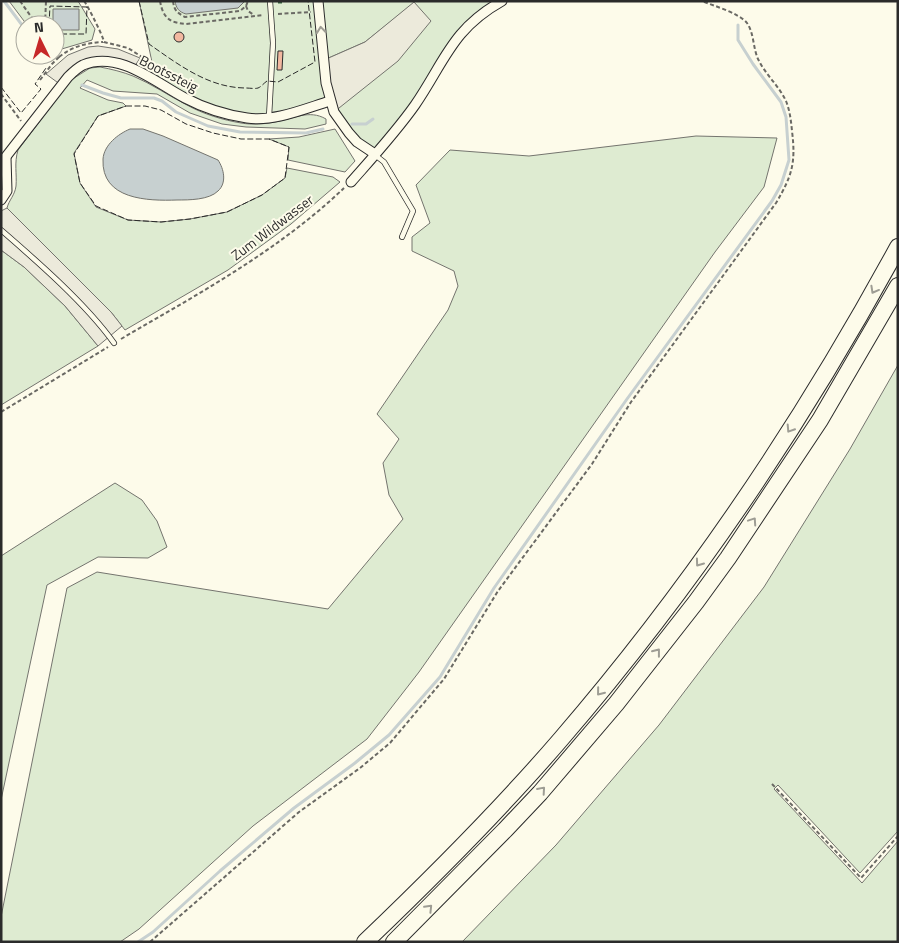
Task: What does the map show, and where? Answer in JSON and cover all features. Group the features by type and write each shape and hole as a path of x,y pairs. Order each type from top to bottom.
{"highway":[{"path":"365,942 461,848 525,779 561,739 644,637 708,552 755,484 845,340 898,247"},
{"path":"394,942 540,793 669,638 728,558 820,420 898,286"}],"street":[{"path":"318,1 330,101 334,112 348,133 357,142 375,154"},
{"path":"351,182 394,133 415,104 458,36 479,16 502,1"},
{"name":"Bootssteig","path":"1,200 7,192 4,161 68,77 81,66 94,62 107,62 134,70 186,99 218,112 249,119 292,113 330,101"}],"lane":[{"path":"269,117 273,43 273,15 270,1"},
{"path":"375,154 384,162 413,211 402,237"},
{"path":"1,230 72,296 114,343"}],"path":[{"path":"20,1 30,15"},
{"path":"45,15 46,1"},
{"path":"84,1 89,7 98,30 104,37 104,42"},
{"path":"160,1 166,17 174,23 186,24 309,12"},
{"path":"173,1 174,8 178,14 185,17 240,11 246,6 248,1"},
{"path":"150,942 299,812 360,768 390,743 438,686 498,590 592,464 631,402 776,203 785,187 794,161 790,116 785,100 758,59 746,22 734,14 702,1"},
{"path":"246,6 248,11 255,16"},
{"path":"65,53 81,45 104,42 128,48 142,57 134,70"},
{"path":"40,80 51,65"},
{"path":"1,94 27,129"},
{"name":"Zum Wildwasser","path":"1,412 266,252 297,229 351,182"},
{"path":"772,784 861,878 898,836"}],"green space":[{"path":"9,1 78,1 95,29 92,40 65,48 65,15 20,15"},
{"path":"139,1 502,1 472,22 415,104 375,154 334,112 414,3 365,42 324,60 330,101 269,117 218,112 156,81"},
{"path":"100,67 133,76 193,108 227,120 245,124 258,124 313,115 326,119 326,124 305,129 246,127 222,124 190,113 157,94 113,91 87,80 80,88 108,100 123,103 126,106 98,116 74,153 80,183 96,207 128,220 161,222 227,212 262,195 285,178 287,168 333,177 340,182 291,224 228,270 125,330 111,312 7,208 15,189 18,150 71,80 90,68"},
{"path":"335,129 355,161 345,172 288,160 289,147 269,139 299,137"},
{"path":"696,136 777,138 764,187 715,252 419,672 367,739 253,826 139,929 120,942 1,942 1,917 67,588 97,572 328,609 403,519 389,495 383,463 399,439 377,414 448,310 458,286 454,271 412,251 412,237 430,223 416,185 450,150 529,156"},
{"path":"1,250 24,267 65,306 98,346 1,405"},
{"path":"898,365 898,831 860,873 778,785 774,789 862,883 898,841 898,942 462,942 556,845 659,725 764,587 850,449"},
{"path":"115,483 142,500 157,521 167,547 148,558 98,557 47,585 1,800 1,556"}],"shaded area":[{"path":"175,1 245,1 238,8 186,14 178,9"},
{"path":"414,2 431,21 398,61 334,112 324,60 365,42"},
{"path":"53,9 79,9 79,30 65,30 65,15 53,15"},
{"path":"98,46 118,49 140,58 133,69 94,62 61,85 46,74 56,65 65,65 65,58 68,55 88,47"},
{"path":"130,129 143,129 163,136 218,160 224,176 221,188 209,196 187,200 153,200 128,195 118,190 110,183 104,173 103,159 106,149 112,141"},
{"path":"7,208 111,312 122,326 98,346 65,306 24,267 1,250 1,211"}],"building":[{"path":"177,32 181,32 184,37 183,41 177,42 174,39 174,35"},
{"path":"278,51 283,51 282,70 277,70"}],"waterway":[{"path":"4,1 15,16"},
{"path":"138,942 153,932 220,871 294,808 389,735 440,677 494,588 627,399 772,201 781,185 789,160 786,117 781,102 738,40 738,25"},
{"path":"82,85 121,98 154,98 162,101 176,112 208,126 240,132 306,133 323,129"},
{"path":"352,124 366,124 373,119"}],"hedge":[{"path":"280,1 280,7"}],"fence":[{"path":"139,1 149,44 183,67 207,80 232,87 254,88 267,81 278,82 315,62 308,1"},
{"path":"50,15 50,6 87,7 86,34 65,34"},
{"path":"1,87 21,113 41,89 35,84 46,68"},
{"path":"126,106 145,106 161,110 186,124 213,133 241,139 269,139 289,147 285,178 262,195 227,212 190,219 161,222 128,220 96,206 80,183 74,154 98,116 126,106"}]}
